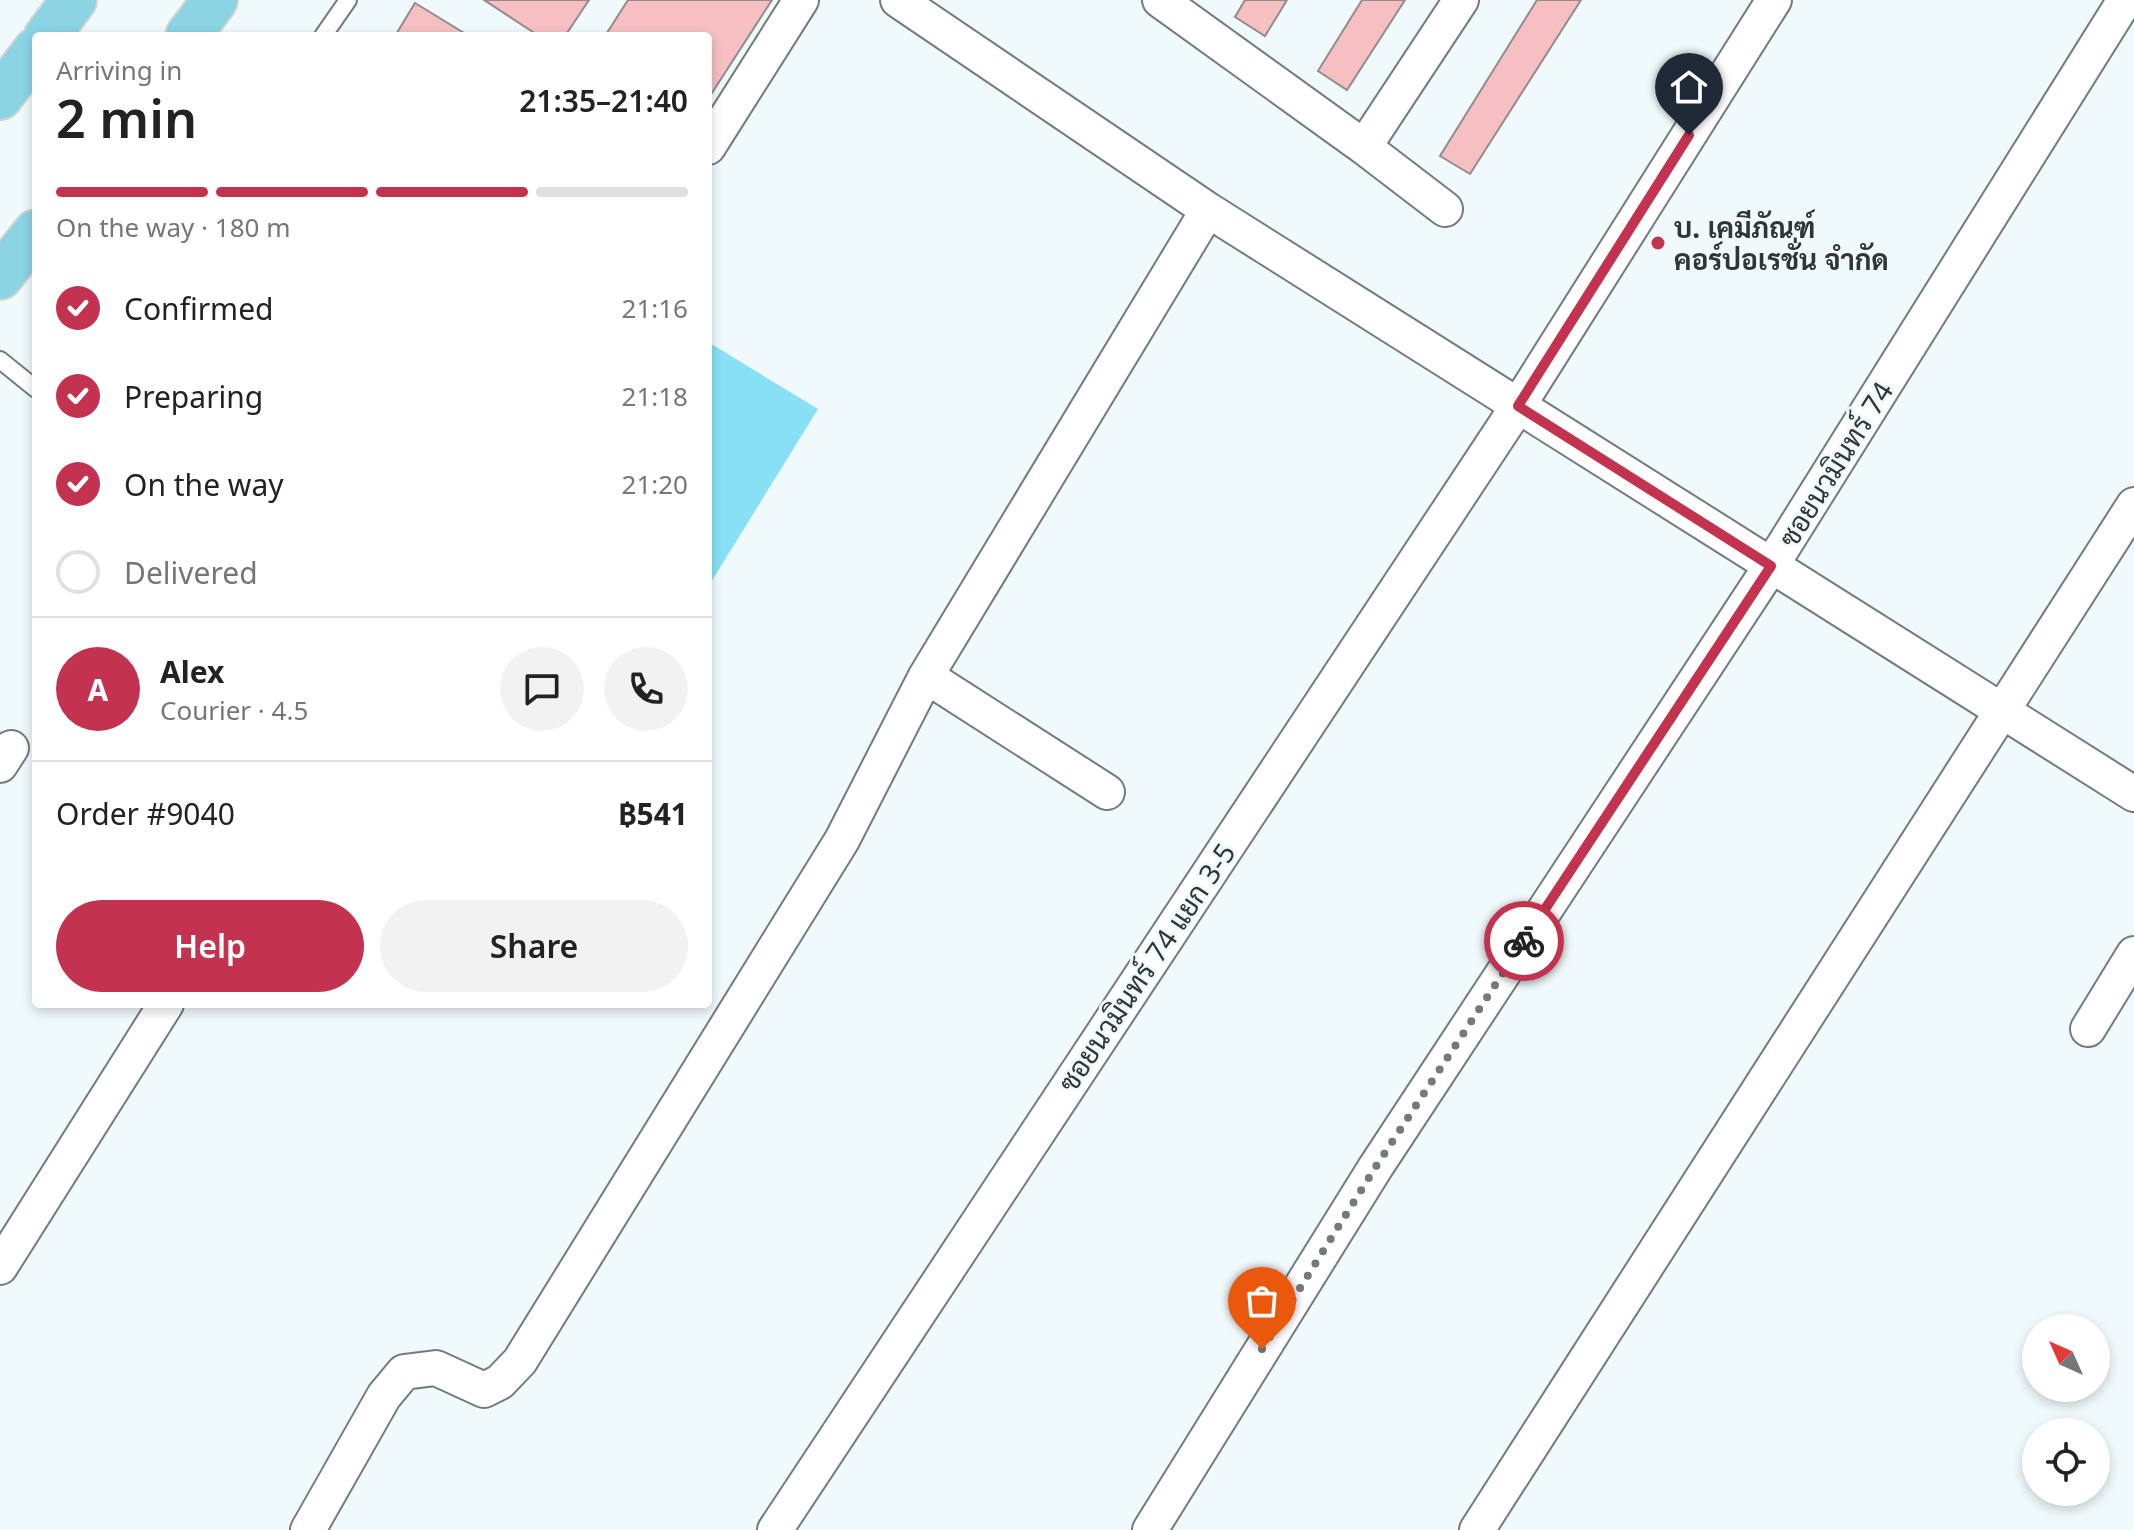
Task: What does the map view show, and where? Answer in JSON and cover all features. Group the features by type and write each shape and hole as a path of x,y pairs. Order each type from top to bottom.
{"main road":[{"path":"50,32 74,0"},
{"path":"191,32 215,0"},
{"path":"0,97 32,55"},
{"path":"0,277 32,237"}],"street":[{"path":"712,141 801,0"},
{"path":"898,0 1208,210 2134,794"},
{"path":"1364,147 1461,0"},
{"name":"ซอยนวมินทร์ 74 แยก 3-5","path":"775,1530 1518,406 1774,0"},
{"name":"ซอยนวมินทร์ 74","path":"1150,1530 1375,1168 1771,566 2125,0"},
{"path":"1166,2 1445,209"},
{"path":"308,1530 384,1396 404,1372 436,1368 484,1390 500,1382 520,1361 842,840 926,676 1208,210"},
{"path":"1477,1530 2134,505"},
{"path":"926,676 1107,792"},
{"path":"2088,1029 2134,954"},
{"path":"0,1267 163,1008"}],"lane":[{"path":"326,32 348,0"},
{"path":"0,360 32,386"}],"shaded area":[{"path":"712,344 818,409 712,581"}],"building":[{"path":"484,0 589,0 568,32 533,32"},
{"path":"628,0 772,0 712,93 712,32 608,32"},
{"path":"1245,0 1287,0 1265,36 1235,17"},
{"path":"1362,0 1405,0 1347,90 1318,71"},
{"path":"1537,0 1581,0 1470,174 1440,156"},
{"path":"415,3 462,32 397,32"}],"way so far":[{"path":"1262,1349 1375,1168 1524,941"}],"place":[{"name":"บ. เคมีภัณฑ์ คอร์ปอเรชั่น จำกัด","path":"1658,243"}],"route":[{"path":"1524,941 1771,566 1518,406 1689,135"}]}
